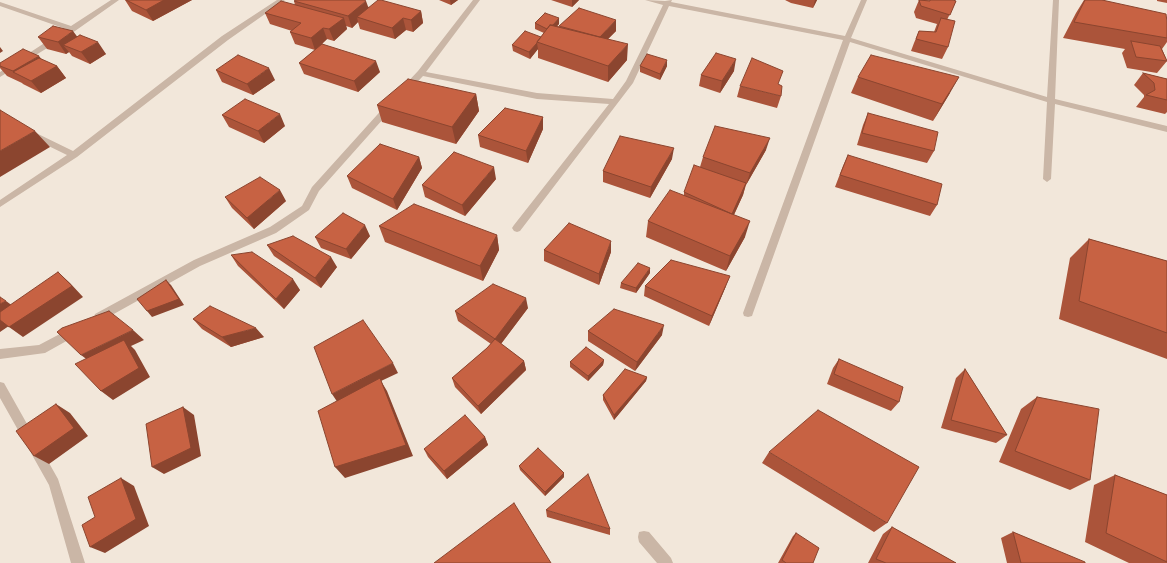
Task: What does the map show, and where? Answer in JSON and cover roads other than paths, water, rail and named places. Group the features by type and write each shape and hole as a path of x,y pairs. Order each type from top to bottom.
{"street":[{"path":"0,75 116,0"},
{"path":"0,204 74,154 225,38 282,0"},
{"path":"0,354 41,350 197,263 273,230 306,208 316,189 421,73 477,0"},
{"path":"648,0 667,2 847,39 1050,100 1167,129"},
{"path":"748,313 847,39 864,0"},
{"path":"1047,179 1056,0"},
{"path":"518,228 616,102 630,81 667,2"},
{"path":"0,4 72,29"},
{"path":"421,73 537,96 616,102"},
{"path":"20,129 74,154"},
{"path":"0,387 54,483 78,563"},
{"path":"644,537 666,563"}]}
